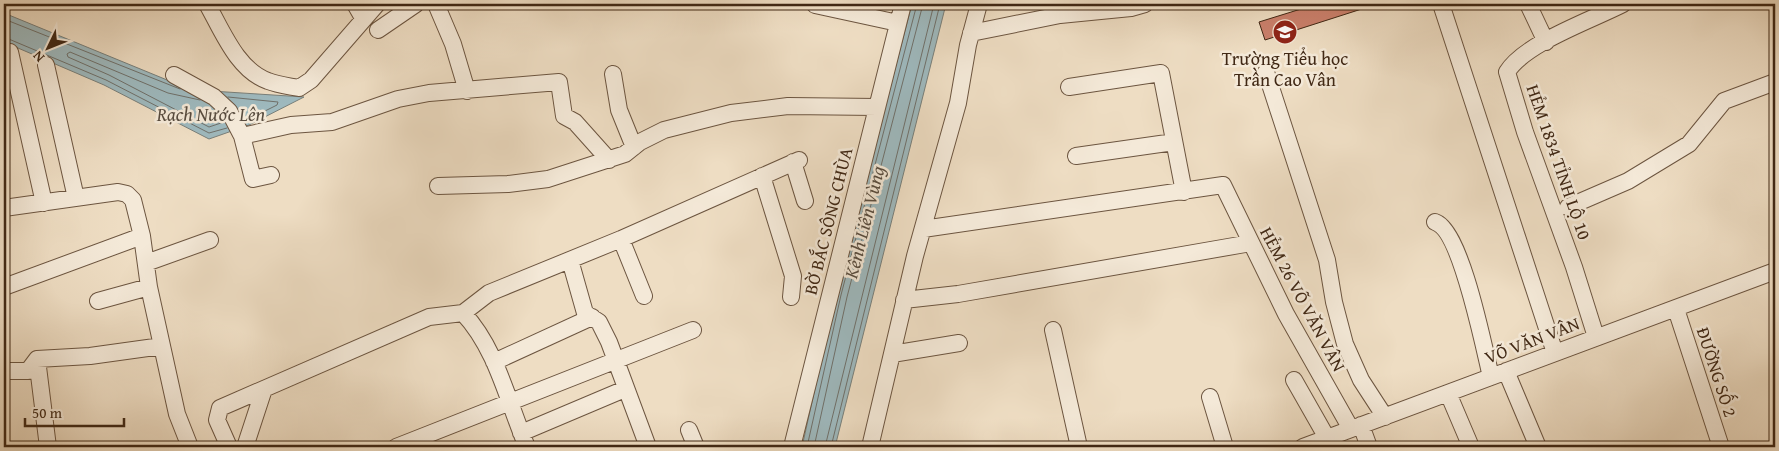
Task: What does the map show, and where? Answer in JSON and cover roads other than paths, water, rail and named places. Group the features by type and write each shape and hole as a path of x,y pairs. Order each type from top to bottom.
{"street":[{"path":"206,4 234,52 252,72 268,81 299,88 311,80 377,4"},
{"path":"354,4 363,18"},
{"path":"378,30 416,4"},
{"path":"436,4 453,44 466,91"},
{"name":"BỜ BẮC SÔNG CHÙA","path":"792,447 903,4"},
{"path":"870,447 904,300 958,103 971,33 979,4"},
{"path":"971,33 1060,15 1131,8 1145,4"},
{"path":"1441,4 1555,353"},
{"path":"1528,4 1546,42"},
{"path":"815,5 898,23"},
{"name":"HẺM 1834 TỈNH LỘ 10","path":"1596,337 1574,266 1525,132 1507,72 1514,62 1546,42 1619,5"},
{"path":"10,52 44,203"},
{"path":"46,65 76,198"},
{"path":"1266,72 1327,260 1334,302 1345,344 1361,380 1384,417"},
{"path":"923,229 1184,192 1161,73 1069,87"},
{"path":"613,74 619,110 634,147"},
{"path":"174,76 214,97 229,111 242,136 253,179 270,176"},
{"path":"242,136 291,126 332,122 398,99 429,93 559,82 564,116 575,122 609,160"},
{"path":"1568,207 1628,181 1689,144 1714,116 1724,101 1775,82"},
{"path":"438,186 508,184 548,179 625,154 664,130 731,113 788,106 877,107"},
{"path":"1076,156 1174,142"},
{"path":"229,447 217,420 220,408 429,317 463,313 489,292 621,239 796,161 805,201"},
{"path":"762,176 793,276 791,297"},
{"name":"HẺM 26 VÕ VĂN VÂN","path":"1184,192 1223,185 1286,314 1369,447"},
{"path":"4,208 118,192 127,194 133,200 142,236 148,287 177,414 190,447"},
{"path":"1435,222 1441,224 1451,236 1476,314 1499,374 1538,447"},
{"path":"4,287 142,236"},
{"path":"621,239 644,296"},
{"path":"146,263 210,240"},
{"path":"904,300 958,294 1251,244"},
{"path":"570,260 584,312 599,322 609,342 648,447"},
{"name":"VÕ VĂN VÂN","path":"1303,447 1775,271"},
{"path":"98,301 148,287"},
{"name":"ĐƯỜNG SỐ 2","path":"1676,309 1721,447"},
{"path":"463,313 477,328 494,362 524,440 625,388"},
{"path":"494,362 592,317"},
{"path":"396,447 693,330"},
{"path":"1053,330 1080,447"},
{"path":"892,354 959,343"},
{"path":"4,372 28,371 37,359 90,356 162,346"},
{"path":"37,359 48,447"},
{"path":"1294,380 1327,438"},
{"path":"245,447 264,389"},
{"path":"1448,393 1471,447"},
{"path":"1210,397 1225,447"},
{"path":"689,430 696,447"}],"water":[{"name":"Kênh Liên Vùng","path":"912,4 946,4 835,447 802,447 836,294"},
{"name":"Rạch Nước Lên","path":"4,13 172,82 211,91 304,97 249,125 209,139 104,85 4,42"}],"place":[{"name":"Trường Tiểu học Trần Cao Vân","path":"1285,32"}]}
